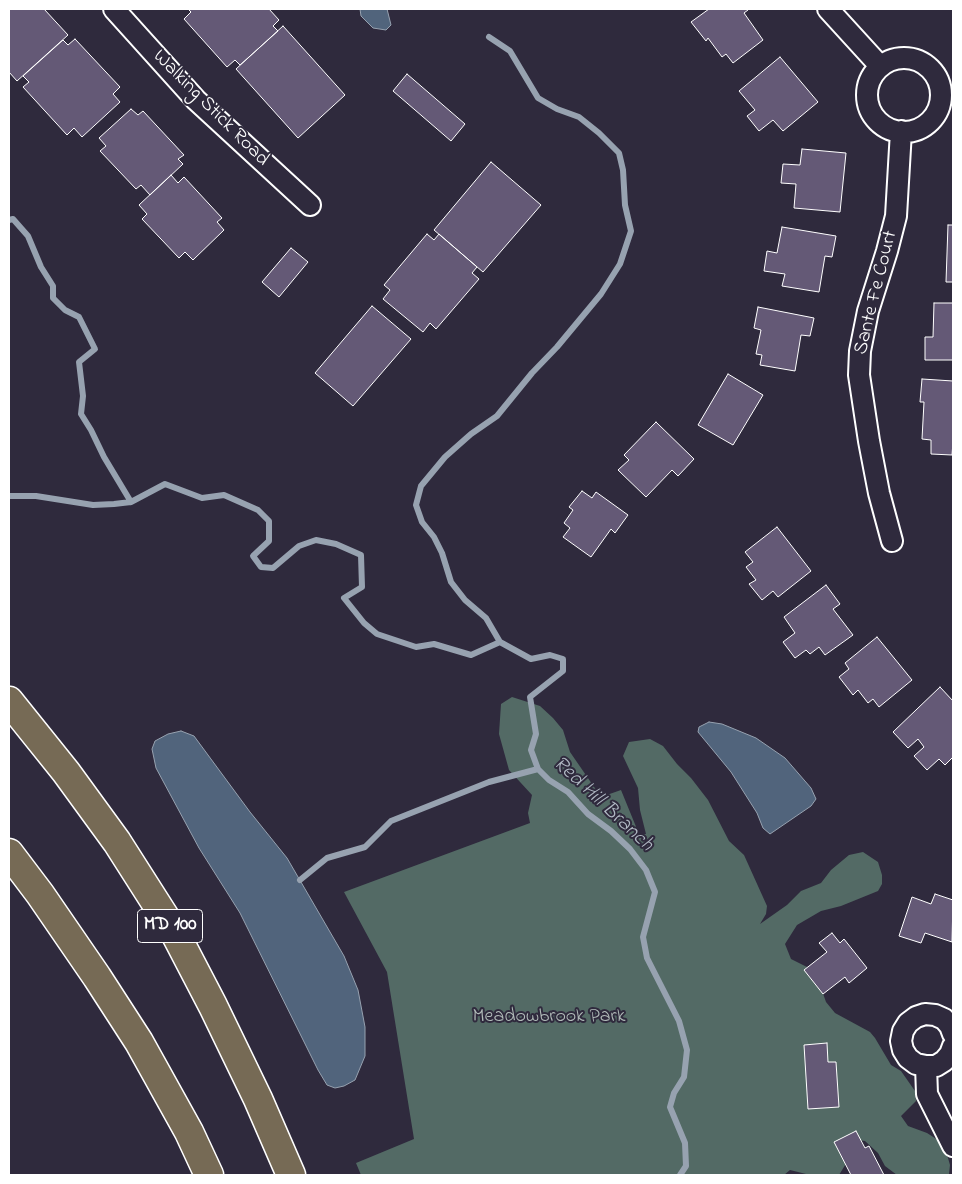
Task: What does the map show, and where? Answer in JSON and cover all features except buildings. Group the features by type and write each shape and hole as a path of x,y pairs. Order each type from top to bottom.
{"highway":[{"name":"MD 100","path":"9,700 66,772 117,842 175,933 222,1022 291,1175"},
{"path":"9,852 92,969 139,1042 189,1132 209,1175"}],"street":[{"name":"Walking Stick Road","path":"114,9 196,100 310,205"},
{"path":"828,9 880,66"},
{"path":"906,58 919,60 930,68 947,95 939,105 934,116 925,125 914,130 901,131 889,129 878,122 871,112 867,100 867,87 872,76 880,66 892,59 906,58"},
{"name":"Sante Fe Court","path":"892,541 869,441 859,375 860,351 868,311 896,216 901,131"},
{"path":"953,1034 950,1026 944,1019 935,1015 925,1014 916,1017 908,1023 903,1031 902,1040 903,1050 908,1058 916,1064 926,1066 936,1066 944,1061 950,1054 953,1046"},
{"path":"926,1066 927,1094 953,1146"}],"green space":[{"name":"Meadowbrook Park","path":"512,697 540,706 553,718 563,730 570,752 601,797 621,790 639,834 646,834 640,810 638,788 623,756 629,742 650,739 663,746 708,800 729,841 744,855 767,906 766,914 760,924 787,905 801,891 821,883 831,870 849,855 863,852 878,862 882,875 882,884 878,891 841,906 821,911 797,925 785,944 791,959 811,969 820,985 826,1002 835,1013 870,1032 891,1065 901,1071 915,1091 916,1101 901,1116 908,1126 927,1133 941,1142 950,1165 949,1174 897,1175 885,1166 878,1153 865,1141 851,1139 847,1162 839,1175 810,1175 790,1170 784,1175 361,1175 356,1163 414,1139 387,972 344,892 530,823 528,813 532,795 509,770 499,734 501,704"}],"water":[{"path":"360,9 387,9 391,25 386,30 373,28 361,16"},
{"path":"709,722 722,724 756,738 785,758 811,788 816,799 811,806 770,834 763,828 757,813 731,772 698,732 699,727"},
{"path":"181,731 194,736 250,812 287,858 344,956 358,990 365,1027 365,1056 355,1080 344,1086 335,1088 327,1085 318,1070 240,913 199,848 156,768 152,749 155,741 168,734"}],"waterway":[{"path":"489,37 510,51 538,98 557,109 579,117 619,153 623,170 625,205 631,231 620,264 601,294 497,416 471,434 445,457 421,486 416,505 422,522 434,537 442,553 451,582 465,600 486,618 500,642"},
{"path":"9,220 13,219 28,236 41,267 53,286 53,298 65,310 79,317 95,349 79,362 83,396 81,414 131,502"},
{"name":"Red Hill Branch","path":"9,496 36,496 93,505 114,504 131,502 165,484 202,498 224,495 258,510 269,521 269,541 253,556 261,567 273,568 299,546 316,540 336,544 361,555 362,587 344,598 364,623 377,634 416,647 434,644 471,655 500,642 531,659 550,655 563,659 563,671 530,697 536,734 531,750 538,769 549,780 568,792 588,814 611,831 630,849 646,870 655,892 643,937 647,958 679,1021 687,1050 684,1077 674,1093 670,1107 685,1143 686,1166 680,1175"},
{"path":"300,880 327,858 365,847 391,821 489,782 538,769"}]}
